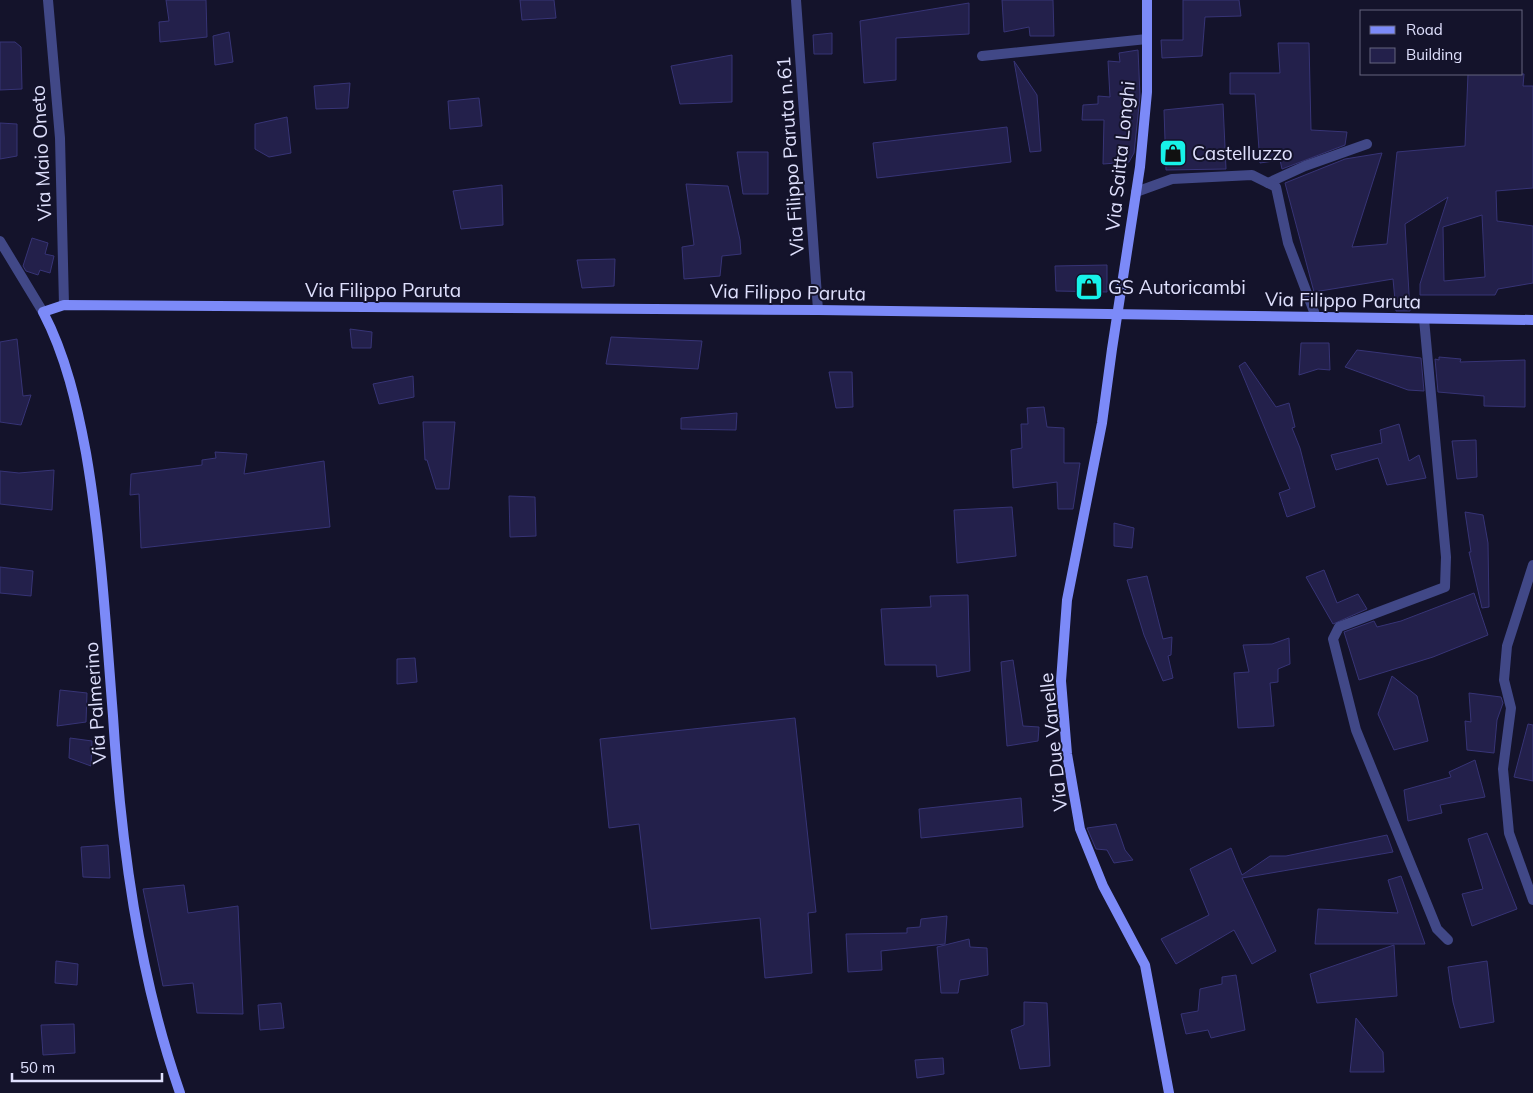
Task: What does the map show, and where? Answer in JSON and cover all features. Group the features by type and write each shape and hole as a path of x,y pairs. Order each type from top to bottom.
{"street":[{"name":"Via Maio Oneto","path":"48,0 60,138 64,305"},
{"name":"Via Filippo Paruta n.61","path":"796,0 818,310"},
{"name":"Via Saitta Longhi","path":"1118,315 1136,192 1147,92 1147,0"},
{"path":"982,56 1147,39"},
{"path":"1268,183 1305,166 1368,144"},
{"path":"1136,192 1172,179 1252,175 1276,187 1288,243 1316,317"},
{"path":"0,241 43,312"},
{"name":"Via Filippo Paruta","path":"43,312 64,305 818,310 1533,320"},
{"name":"Via Palmerino","path":"43,312 58,341 70,383 96,511 126,865 150,990 164,1048 180,1093"},
{"name":"Via Due Vanelle","path":"1118,315 1102,423 1067,600 1061,681 1067,754 1080,829 1103,886 1146,965 1169,1093"},
{"path":"1424,318 1446,557 1445,587 1339,627 1333,639 1356,730 1438,929 1448,940"},
{"path":"1533,564 1507,646 1504,680 1511,708 1502,769 1509,833 1533,900"}],"building":[{"path":"166,0 206,0 207,37 160,42 159,22 169,21"},
{"path":"520,0 554,0 556,18 522,20"},
{"path":"1002,0 1053,0 1054,36 1030,36 1029,27 1004,32"},
{"path":"1183,0 1239,0 1241,16 1205,17 1202,56 1162,58 1161,40 1183,40"},
{"path":"969,3 969,34 896,38 896,80 864,83 860,21"},
{"path":"229,32 233,62 215,65 213,36"},
{"path":"832,33 832,54 814,54 813,35"},
{"path":"0,42 15,42 21,47 22,89 0,90"},
{"path":"1278,43 1309,43 1311,130 1347,132 1345,145 1282,169 1280,160 1260,163 1255,94 1230,94 1230,73 1280,73"},
{"path":"1138,50 1140,96 1134,153 1129,162 1103,164 1104,120 1082,120 1083,105 1098,104 1098,96 1110,97 1108,61 1120,62 1119,53"},
{"path":"732,55 732,102 680,104 671,66"},
{"path":"1014,61 1037,95 1041,151 1030,152"},
{"path":"1524,74 1523,86 1533,86 1533,188 1496,191 1497,221 1533,226 1533,283 1498,289 1495,295 1420,295 1420,284 1448,197 1405,224 1410,311 1396,311 1393,279 1314,292 1285,183 1345,159 1382,153 1352,247 1387,244 1397,152 1465,146 1468,75","holes":["1482,215 1485,277 1444,281 1443,227"]},
{"path":"350,83 348,108 316,109 314,86"},
{"path":"479,98 482,126 450,129 448,101"},
{"path":"1223,104 1226,169 1166,170 1164,110"},
{"path":"287,117 291,153 269,157 255,149 255,124"},
{"path":"0,123 17,124 17,156 0,159"},
{"path":"1007,127 1011,162 877,178 873,143"},
{"path":"737,152 768,152 768,194 743,194"},
{"path":"686,184 728,186 740,240 741,254 722,256 720,276 684,279 682,247 694,245"},
{"path":"502,185 503,225 461,229 453,191"},
{"path":"32,238 48,243 45,254 54,256 50,273 40,270 38,275 26,271 23,266"},
{"path":"615,259 614,286 582,288 577,260"},
{"path":"1107,265 1107,292 1056,291 1055,266"},
{"path":"350,329 372,332 371,348 352,348"},
{"path":"611,337 702,341 698,369 606,364"},
{"path":"17,339 23,396 31,395 21,425 0,422 0,342"},
{"path":"1301,343 1329,343 1330,370 1318,369 1299,375"},
{"path":"1357,350 1421,358 1424,391 1408,390 1345,367"},
{"path":"1439,357 1461,359 1460,362 1525,360 1525,407 1484,406 1484,396 1438,392 1435,359 1439,360"},
{"path":"1245,362 1276,407 1289,403 1295,427 1292,428 1300,448 1315,507 1287,517 1279,493 1290,489 1239,366"},
{"path":"829,372 852,372 853,407 836,408"},
{"path":"413,376 414,397 379,404 373,384"},
{"path":"1044,407 1047,427 1064,428 1064,463 1080,463 1073,509 1058,509 1057,482 1013,488 1011,450 1022,448 1021,424 1028,424 1027,408"},
{"path":"737,413 736,430 681,429 681,418"},
{"path":"423,422 455,422 449,489 436,489 427,460 425,460"},
{"path":"1399,424 1409,461 1419,455 1426,478 1387,485 1378,458 1336,470 1331,455 1382,443 1380,430"},
{"path":"1476,440 1477,477 1457,479 1452,441"},
{"path":"215,452 247,454 244,474 324,461 330,527 141,548 139,494 130,495 131,474 202,465 202,460 216,458"},
{"path":"54,470 52,510 0,504 0,471 19,473"},
{"path":"509,496 535,497 536,536 510,537"},
{"path":"1012,507 1016,556 957,563 954,510"},
{"path":"1465,512 1483,515 1488,543 1489,607 1482,608 1469,552 1471,552"},
{"path":"1114,523 1134,528 1132,548 1114,546"},
{"path":"0,567 33,571 31,596 0,593"},
{"path":"1324,570 1337,603 1358,594 1367,609 1333,624 1306,577"},
{"path":"1147,576 1163,639 1172,637 1171,655 1168,656 1173,678 1163,681 1144,635 1127,580"},
{"path":"1474,593 1488,635 1433,657 1359,680 1344,632 1374,621 1377,627 1401,621"},
{"path":"968,595 970,671 937,677 936,665 885,665 881,609 931,607 930,596"},
{"path":"1289,638 1290,664 1278,669 1278,682 1270,683 1274,726 1238,728 1234,673 1249,672 1243,645 1272,644"},
{"path":"415,658 417,682 397,684 397,659"},
{"path":"1013,660 1023,726 1039,727 1038,741 1007,746 1001,662"},
{"path":"1392,676 1417,696 1428,741 1394,750 1378,714"},
{"path":"60,690 87,693 86,722 57,726"},
{"path":"1469,693 1501,697 1503,703 1497,720 1494,753 1467,750 1465,721 1471,722"},
{"path":"795,718 816,912 808,913 812,973 765,978 760,918 651,929 639,824 609,828 600,739"},
{"path":"1528,724 1533,725 1533,781 1514,777"},
{"path":"70,738 92,741 91,766 69,758"},
{"path":"1475,760 1485,797 1440,805 1442,813 1408,821 1404,790 1451,777 1449,772"},
{"path":"1021,798 1023,827 921,838 919,809"},
{"path":"1116,824 1125,850 1133,860 1114,863 1107,850 1096,849 1087,828"},
{"path":"1487,833 1517,909 1472,926 1462,894 1483,889 1468,839"},
{"path":"1387,835 1393,852 1242,878 1276,951 1252,964 1234,930 1176,964 1161,939 1209,915 1190,869 1231,848 1242,875 1270,856 1286,856"},
{"path":"108,845 110,878 83,877 81,847"},
{"path":"1401,876 1425,944 1315,944 1318,909 1398,913 1388,880"},
{"path":"184,885 188,913 238,906 243,1014 197,1013 193,983 163,986 143,889"},
{"path":"947,916 945,944 881,951 882,970 848,972 846,934 907,933 907,928 920,927 921,919"},
{"path":"969,939 970,947 987,948 988,975 960,980 958,993 941,993 937,947"},
{"path":"1394,945 1397,996 1317,1003 1310,974"},
{"path":"56,961 78,964 77,985 55,983"},
{"path":"1487,961 1494,1022 1460,1028 1453,1002 1448,967"},
{"path":"1236,975 1245,1030 1211,1038 1208,1030 1186,1034 1181,1014 1198,1011 1200,989 1222,984 1222,977"},
{"path":"1024,1002 1047,1003 1050,1066 1020,1069 1011,1030 1024,1025"},
{"path":"281,1003 284,1028 260,1030 258,1005"},
{"path":"1356,1018 1383,1052 1384,1072 1350,1072"},
{"path":"74,1024 75,1053 43,1055 41,1025"},
{"path":"943,1058 944,1074 917,1078 915,1060"}],"place":[{"name":"Castelluzzo","path":"1173,153"},
{"name":"GS Autoricambi","path":"1089,287"}]}
